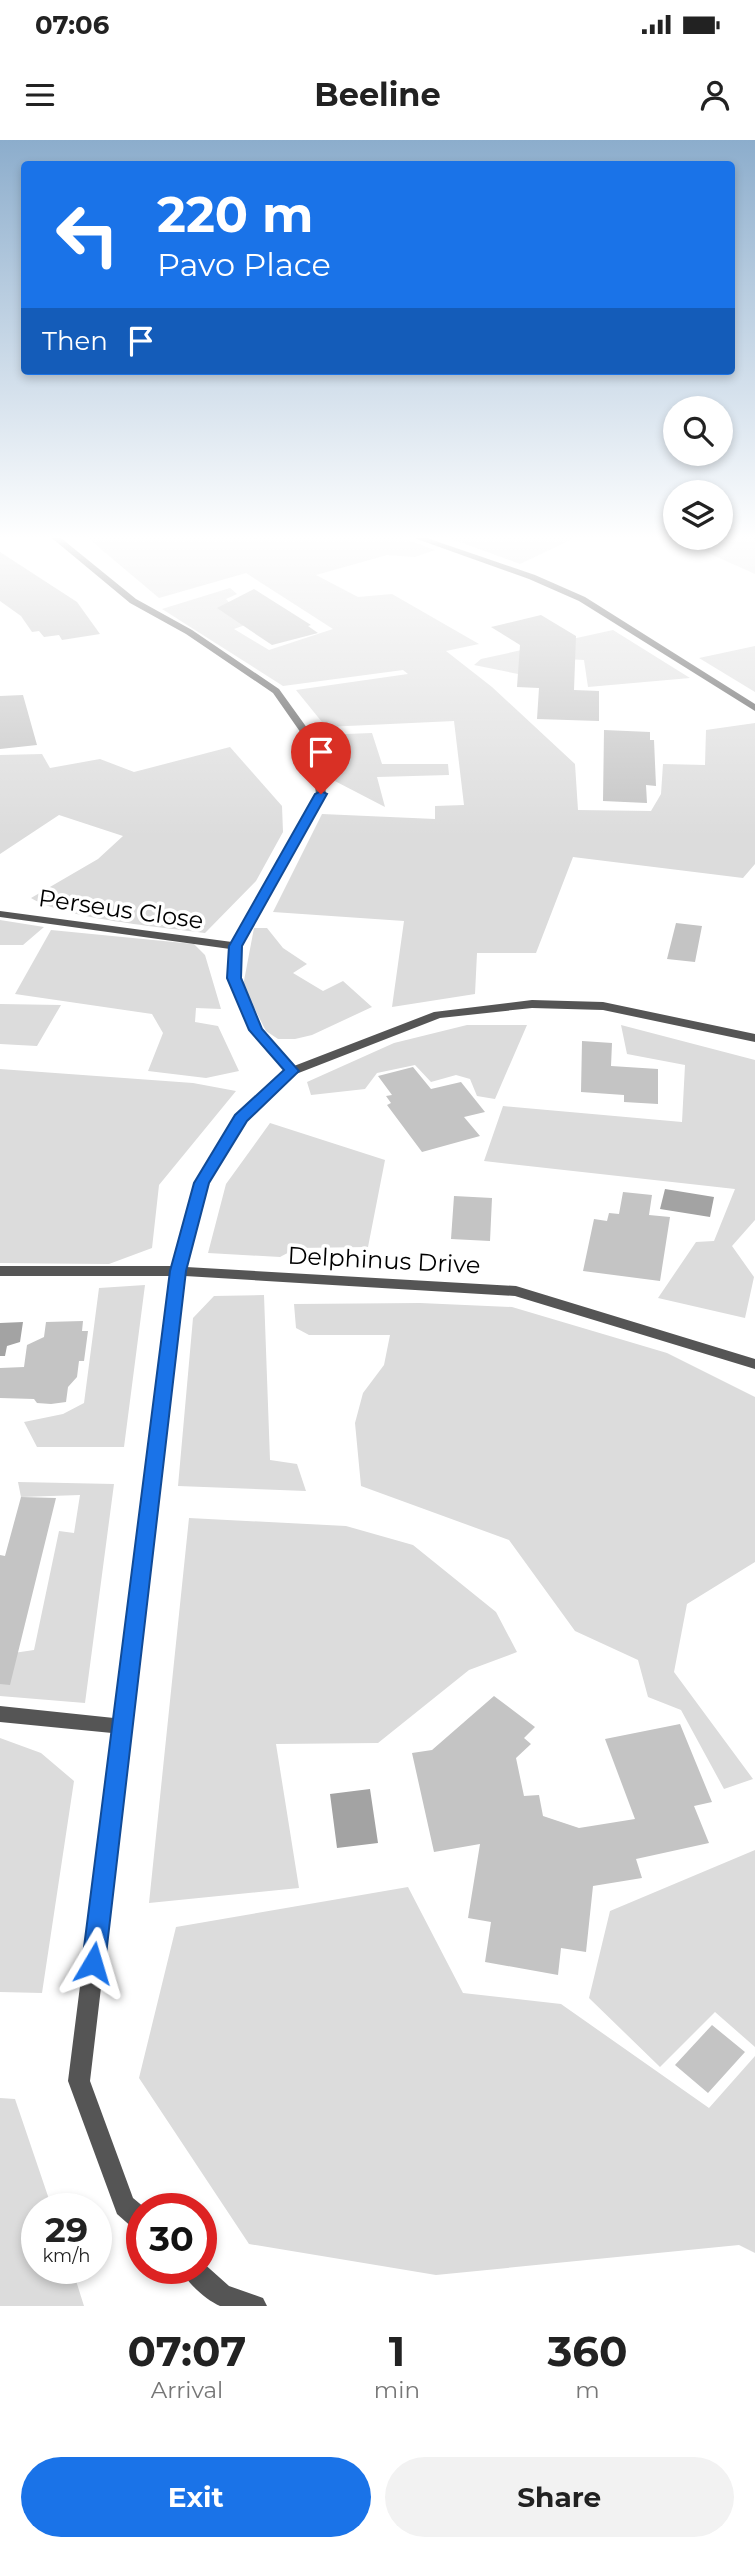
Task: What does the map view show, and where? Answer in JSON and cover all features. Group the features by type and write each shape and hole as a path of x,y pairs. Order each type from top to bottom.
{"street":[{"path":"193,635 276,691 315,746 321,794 236,946 234,978 256,1030 292,1071"},
{"path":"639,635 755,708"},
{"name":"Perseus Close","path":"0,914 236,946"},
{"path":"126,2207 79,2081 178,1271 201,1183 241,1118 292,1071 438,1015 532,1004 603,1006 755,1038"},
{"name":"Delphinus Drive","path":"0,1271 178,1271 516,1291 755,1364"},
{"path":"0,1714 123,1727"},
{"path":"210,2284 222,2295 255,2306"}],"shaded area":[{"path":"203,635 244,635 269,650 314,635 463,635 479,644 446,651 492,687 575,764 578,810 651,811 661,794 663,764 705,765 706,730 755,723 755,864 743,878 573,857 536,953 477,953 475,994 392,1007 404,921 273,912 322,814 435,819 435,806 464,805 454,721 326,727 296,690 408,674 403,670 283,686"},
{"path":"590,635 621,635 690,678 588,687 584,660 531,657 523,675 474,665 481,659"},
{"path":"755,646 755,692 699,658"},
{"path":"372,733 382,764 448,764 449,775 377,777 385,807 331,779 320,735"},
{"path":"230,747 282,806 283,832 256,881 205,933 90,917 31,898 98,859 123,836 59,815 0,854 0,755 42,754 50,768 100,759 134,772"},
{"path":"0,920 44,927 23,945 0,945"},
{"path":"254,928 267,928 283,948 307,964 293,973 323,991 343,981 372,1007 312,1035 295,1039 278,1039 266,1031 243,986"},
{"path":"51,930 194,944 205,955 221,1009 196,1008 195,1022 218,1026 239,1071 206,1078 148,1071 163,1033 152,1014 15,994"},
{"path":"0,1004 61,1005 37,1046 0,1044"},
{"path":"467,1025 527,1025 495,1099 477,1096 470,1079 456,1075 431,1082 415,1065 377,1073 365,1089 311,1095 307,1082 394,1043"},
{"path":"621,1025 755,1060 755,1220 732,1246 754,1277 745,1318 658,1298 696,1242 714,1241 735,1189 484,1161 503,1106 682,1122 685,1065 627,1054"},
{"path":"0,1069 193,1083 236,1091 159,1185 152,1248 109,1264 0,1263"},
{"path":"270,1123 385,1160 368,1247 297,1248 280,1257 208,1253 226,1184"},
{"path":"665,1189 714,1197 710,1217 660,1209"},
{"path":"145,1285 124,1447 37,1447 24,1422 63,1414 84,1403 99,1288"},
{"path":"264,1295 270,1460 297,1464 306,1491 178,1486 193,1318 214,1296"},
{"path":"420,1303 512,1307 667,1353 755,1397 755,1562 687,1604 674,1672 753,1779 724,1789 681,1710 648,1697 638,1660 575,1631 509,1540 361,1486 355,1423 363,1393 384,1365 390,1335 309,1335 296,1328 294,1304"},
{"path":"23,1322 20,1342 7,1346 5,1356 0,1356 0,1323"},
{"path":"18,1482 114,1484 85,1703 0,1696 0,1655 34,1650 59,1531 74,1533 80,1495 21,1497"},
{"path":"189,1518 346,1526 413,1545 496,1612 517,1652 469,1670 378,1743 276,1744 299,1888 149,1903"},
{"path":"0,1738 41,1753 74,1781 42,1993 0,1992"},
{"path":"370,1789 378,1843 337,1848 330,1794"},
{"path":"755,1850 755,2047 715,2012 660,2067 589,1998 610,1911"},
{"path":"408,1887 463,1993 561,2004 709,2108 755,2056 755,2253 739,2245 436,2275 249,2244 139,2078 176,1927"},
{"path":"0,2098 15,2099 47,2193 21,2193 21,2284 77,2284 84,2306 0,2306"}],"building":[{"path":"59,635 93,635 62,640"},
{"path":"257,635 310,635 272,645"},
{"path":"504,635 576,636 574,690 599,691 599,721 537,719 539,688 517,687 520,645"},
{"path":"23,695 37,745 0,749 0,696"},
{"path":"604,730 650,732 650,740 654,740 656,786 646,785 647,803 603,801"},
{"path":"676,923 702,926 695,962 667,959"},
{"path":"582,1041 612,1043 611,1066 658,1069 658,1104 624,1102 624,1095 581,1092"},
{"path":"413,1067 431,1089 461,1082 485,1112 464,1117 480,1136 422,1152 387,1105 391,1103 386,1096 392,1095 378,1076"},
{"path":"623,1192 652,1195 649,1215 670,1217 660,1281 583,1271 594,1219 607,1221 609,1213 619,1214"},
{"path":"454,1196 492,1198 490,1241 451,1239"},
{"path":"83,1321 82,1331 88,1331 84,1361 79,1361 77,1377 68,1387 66,1402 51,1404 37,1403 34,1399 0,1398 0,1368 24,1367 27,1345 44,1337 46,1322"},
{"path":"21,1497 56,1498 10,1685 0,1684 0,1555 5,1556"},
{"path":"494,1696 535,1727 524,1738 531,1744 516,1758 524,1796 539,1795 543,1816 579,1828 635,1819 605,1739 680,1724 712,1802 694,1806 709,1843 636,1859 642,1878 593,1886 586,1952 561,1948 558,1975 485,1962 491,1922 468,1918 480,1844 434,1852 412,1753 432,1750"},
{"path":"712,2025 745,2052 708,2093 675,2065"}],"route":[{"path":"93,1963 178,1271 201,1183 241,1118 292,1071 256,1030 234,978 236,946 321,794"}]}
